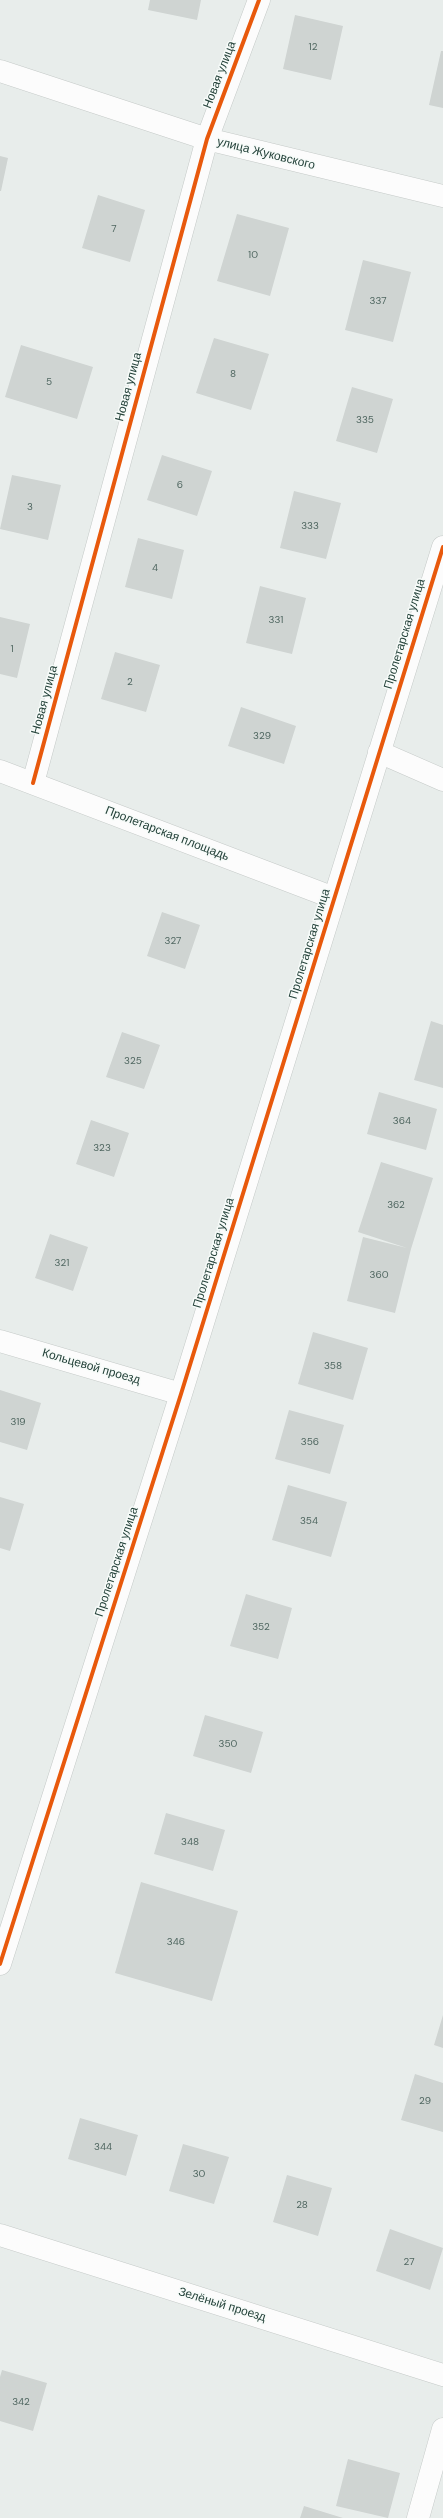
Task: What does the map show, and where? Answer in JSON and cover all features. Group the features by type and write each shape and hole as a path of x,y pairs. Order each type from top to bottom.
{"street":[{"name":"Новая улица","path":"33,783 207,139 260,0"},
{"name":"улица Жуковского","path":"0,71 207,139 443,196"},
{"name":"Пролетарская улица","path":"0,1964 181,1394 443,547"},
{"path":"379,752 443,780"},
{"name":"Пролетарская площадь","path":"0,771 334,898"},
{"name":"Кольцевой проезд","path":"0,1341 181,1394"},
{"name":"Зелёный проезд","path":"0,2235 443,2375"},
{"path":"418,2518 443,2429"}],"building":[{"path":"150,0 201,0 197,20 148,10"},
{"path":"295,15 343,26 331,80 283,69"},
{"path":"441,51 443,51 443,108 429,105"},
{"path":"0,156 8,158 1,191 0,191"},
{"path":"98,195 145,210 130,262 82,248"},
{"path":"237,214 289,228 270,296 217,281"},
{"path":"363,260 411,272 393,342 345,330"},
{"path":"214,338 269,354 251,410 196,393"},
{"path":"21,345 93,367 77,419 5,397"},
{"path":"352,387 393,399 377,453 336,441"},
{"path":"162,455 212,471 197,516 147,500"},
{"path":"12,475 61,485 48,540 0,529"},
{"path":"294,491 341,503 326,559 280,548"},
{"path":"138,538 184,550 172,599 125,587"},
{"path":"260,586 306,598 292,654 246,643"},
{"path":"0,617 30,624 17,678 0,674"},
{"path":"115,652 160,665 146,712 101,699"},
{"path":"241,707 296,726 284,764 228,746"},
{"path":"162,912 200,925 185,969 147,956"},
{"path":"431,1021 443,1025 443,1088 414,1080"},
{"path":"122,1032 160,1045 144,1089 106,1077"},
{"path":"379,1092 437,1109 426,1150 367,1134"},
{"path":"91,1120 129,1133 114,1177 76,1164"},
{"path":"381,1162 433,1178 411,1249 395,1313 347,1301 363,1237 407,1248 358,1232"},
{"path":"50,1234 88,1247 73,1291 35,1278"},
{"path":"313,1332 368,1348 353,1400 298,1384"},
{"path":"0,1390 41,1403 27,1450 0,1442"},
{"path":"289,1410 344,1425 330,1474 275,1459"},
{"path":"288,1485 347,1502 331,1557 272,1540"},
{"path":"0,1497 24,1504 10,1551 0,1548"},
{"path":"246,1594 292,1608 278,1659 230,1646"},
{"path":"205,1715 263,1732 251,1773 193,1756"},
{"path":"166,1813 225,1830 213,1871 154,1854"},
{"path":"141,1882 238,1911 212,2001 115,1973"},
{"path":"443,2015 443,2048 434,2045"},
{"path":"415,2074 443,2083 443,2132 401,2120"},
{"path":"80,2118 138,2135 126,2176 68,2159"},
{"path":"183,2144 229,2157 214,2204 169,2191"},
{"path":"287,2175 332,2188 318,2236 273,2222"},
{"path":"390,2229 443,2248 430,2290 376,2271"},
{"path":"2,2370 47,2383 33,2431 0,2421 0,2377"},
{"path":"348,2459 400,2473 388,2518 336,2506"},
{"path":"304,2506 343,2518 300,2518"}],"cycle path":[{"path":"33,783 207,139 259,0"},
{"path":"0,1964 181,1394 443,547"}]}
